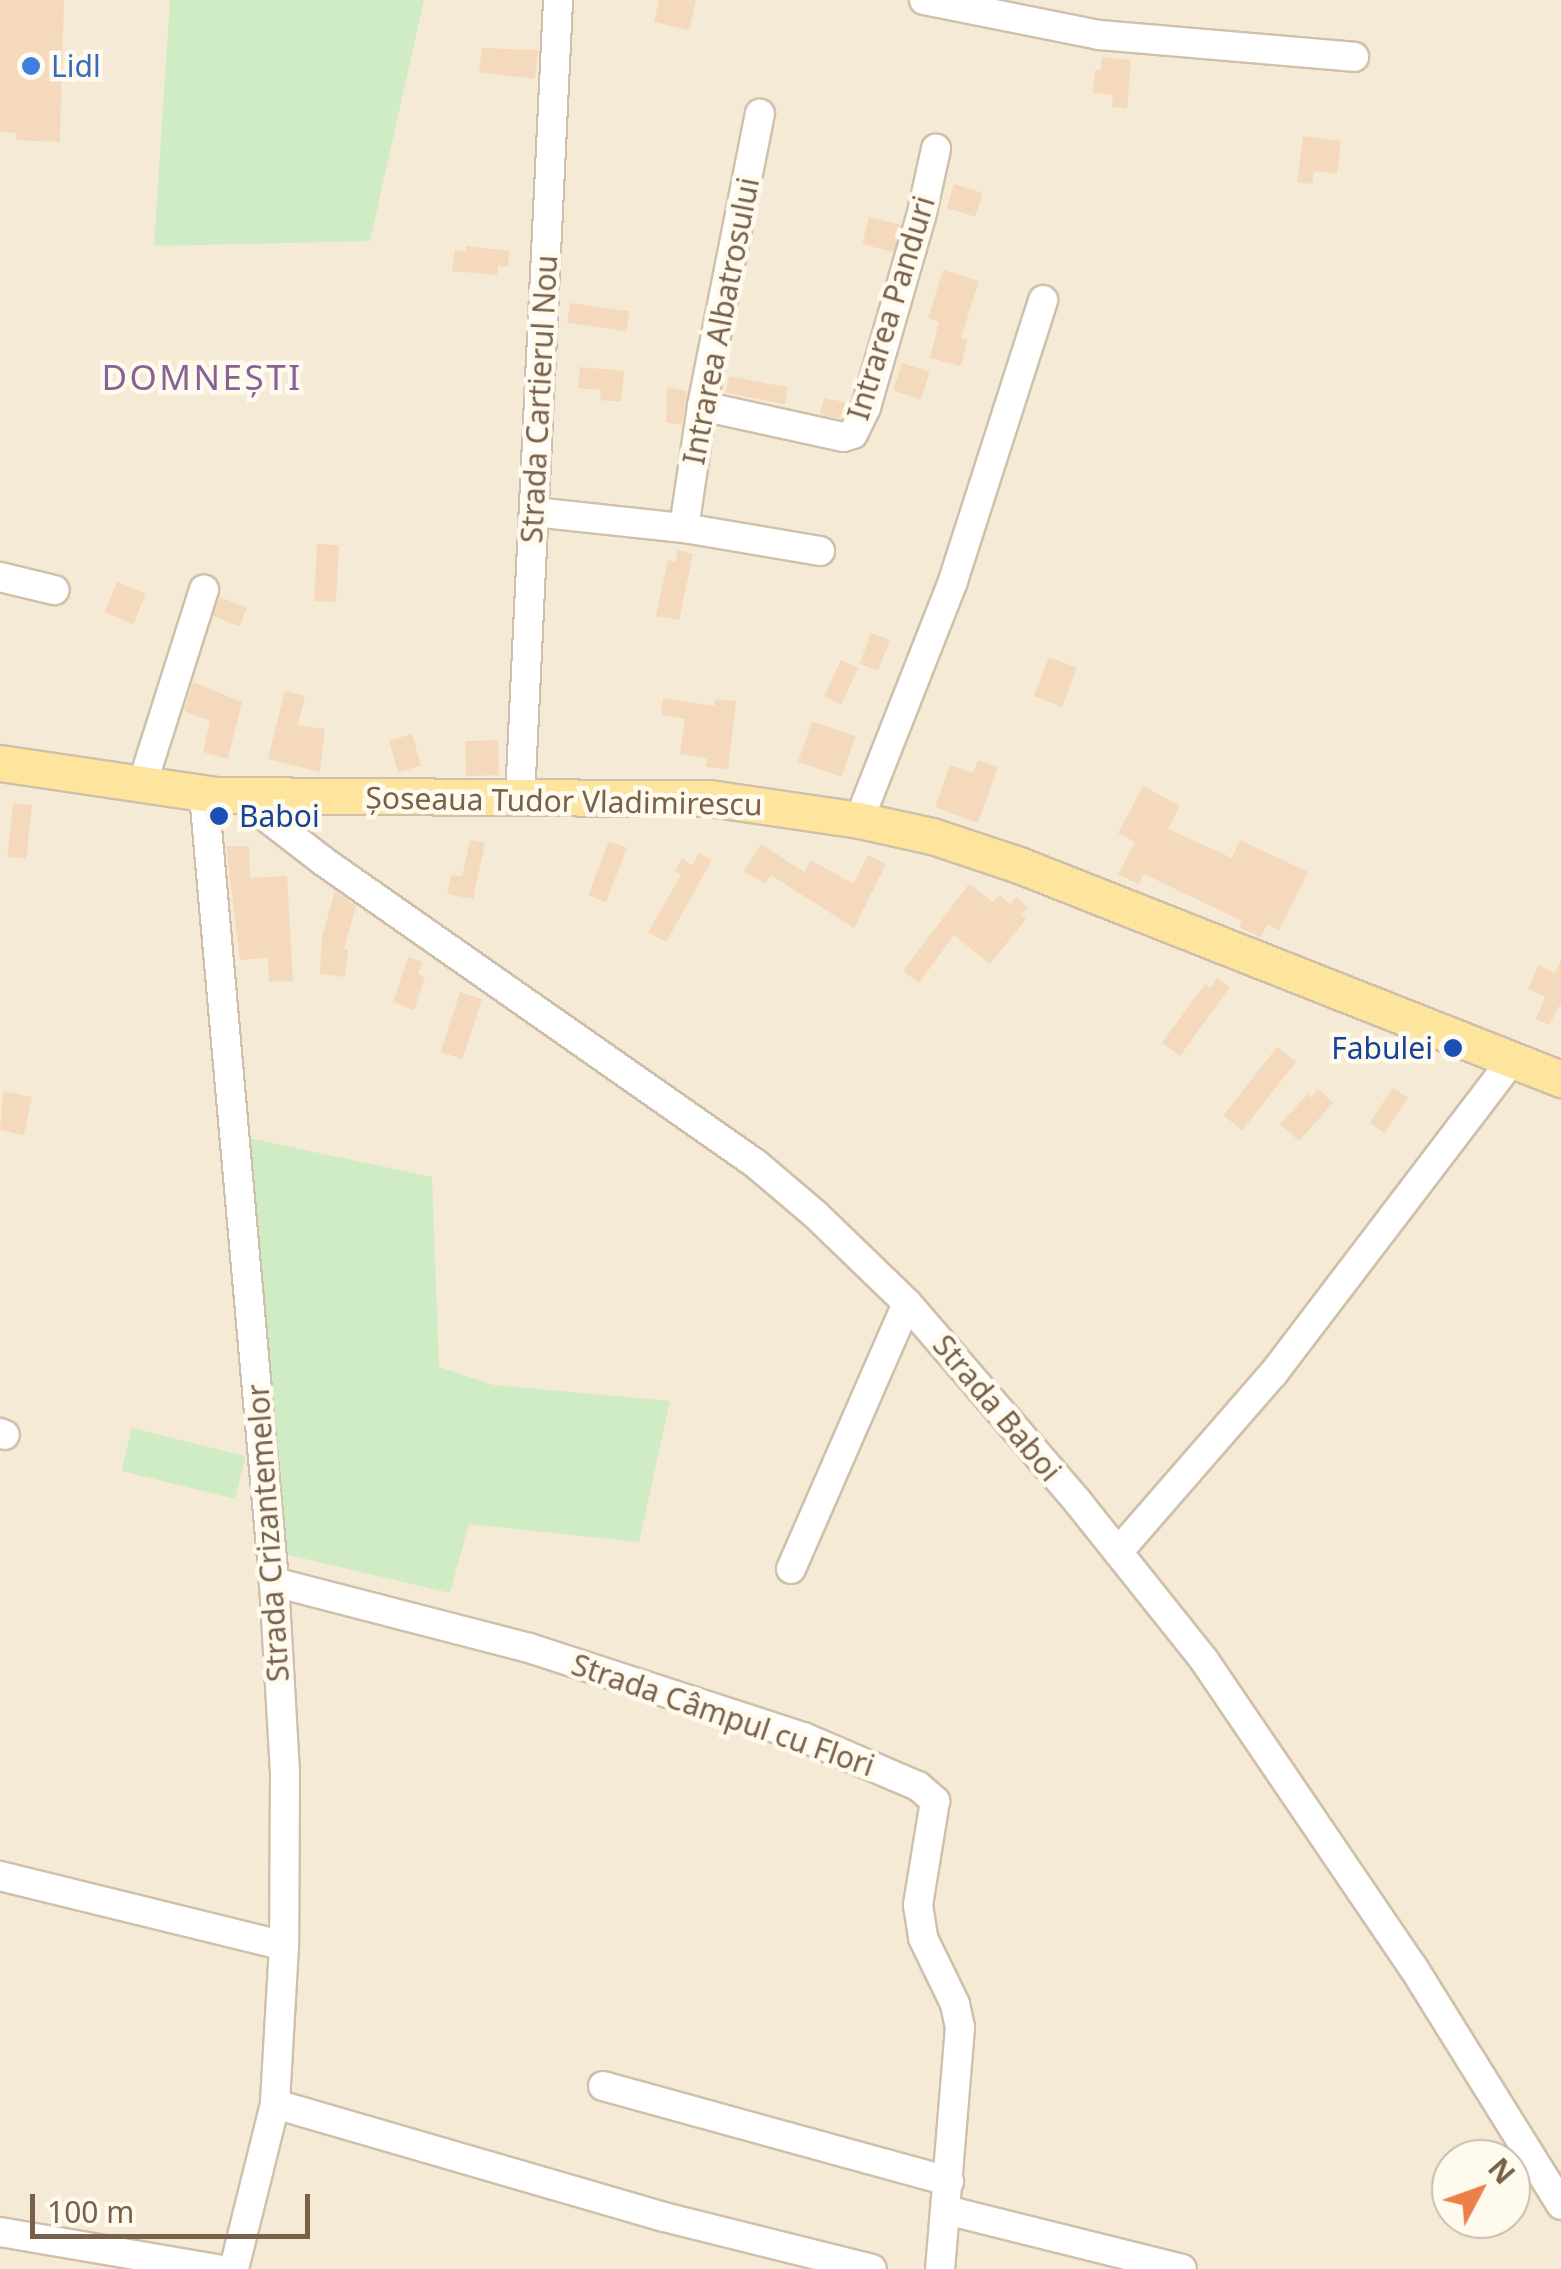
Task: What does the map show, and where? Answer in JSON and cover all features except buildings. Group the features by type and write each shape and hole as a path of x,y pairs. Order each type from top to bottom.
{"main road":[{"name":"Șoseaua Tudor Vladimirescu","path":"0,763 204,794 709,798 859,820 932,836 1019,865 1513,1059 1559,1069"}],"street":[{"name":"Strada Cartierul Nou","path":"520,798 558,0"},
{"path":"924,0 1099,35 1354,57"},
{"name":"Intrarea Albatrosului","path":"684,528 702,406 760,114"},
{"name":"Intrarea Panduri","path":"702,406 843,437 852,434 866,406 922,217 936,149"},
{"path":"859,820 953,582 1044,300"},
{"path":"534,512 684,528 820,552"},
{"path":"0,577 54,590"},
{"path":"142,784 204,590"},
{"name":"Strada Crizantemelor","path":"204,794 274,1582 285,1774 284,1946 274,2104 234,2269"},
{"name":"Strada Baboi","path":"240,796 322,861 756,1164 816,1214 907,1303 1204,1660 1342,1859 1561,2205"},
{"path":"1118,1552 1273,1374 1513,1059"},
{"path":"790,1569 907,1303"},
{"name":"Strada Câmpul cu Flori","path":"274,1582 529,1648 803,1737 918,1786 935,1801 918,1905 923,1938 955,2004 960,2026 940,2269"},
{"path":"0,1876 284,1946"},
{"path":"603,2086 949,2180"},
{"path":"274,2104 664,2217 872,2269"},
{"path":"946,2210 1182,2269"},
{"path":"0,2232 216,2269"}],"shaded area":[{"path":"0,0 1561,0 1561,2269 0,2269"}],"green space":[{"path":"170,0 424,0 370,241 154,246"},
{"path":"243,1137 432,1177 439,1367 494,1385 670,1401 639,1542 469,1524 450,1593 280,1553"},
{"path":"132,1428 246,1456 235,1499 121,1471"}],"place":[{"name":"Lidl","path":"31,66"},
{"name":"Baboi","path":"219,816"},
{"name":"Fabulei","path":"1453,1048"}],"district":[{"name":"DOMNEȘTI","path":"202,377"}]}
